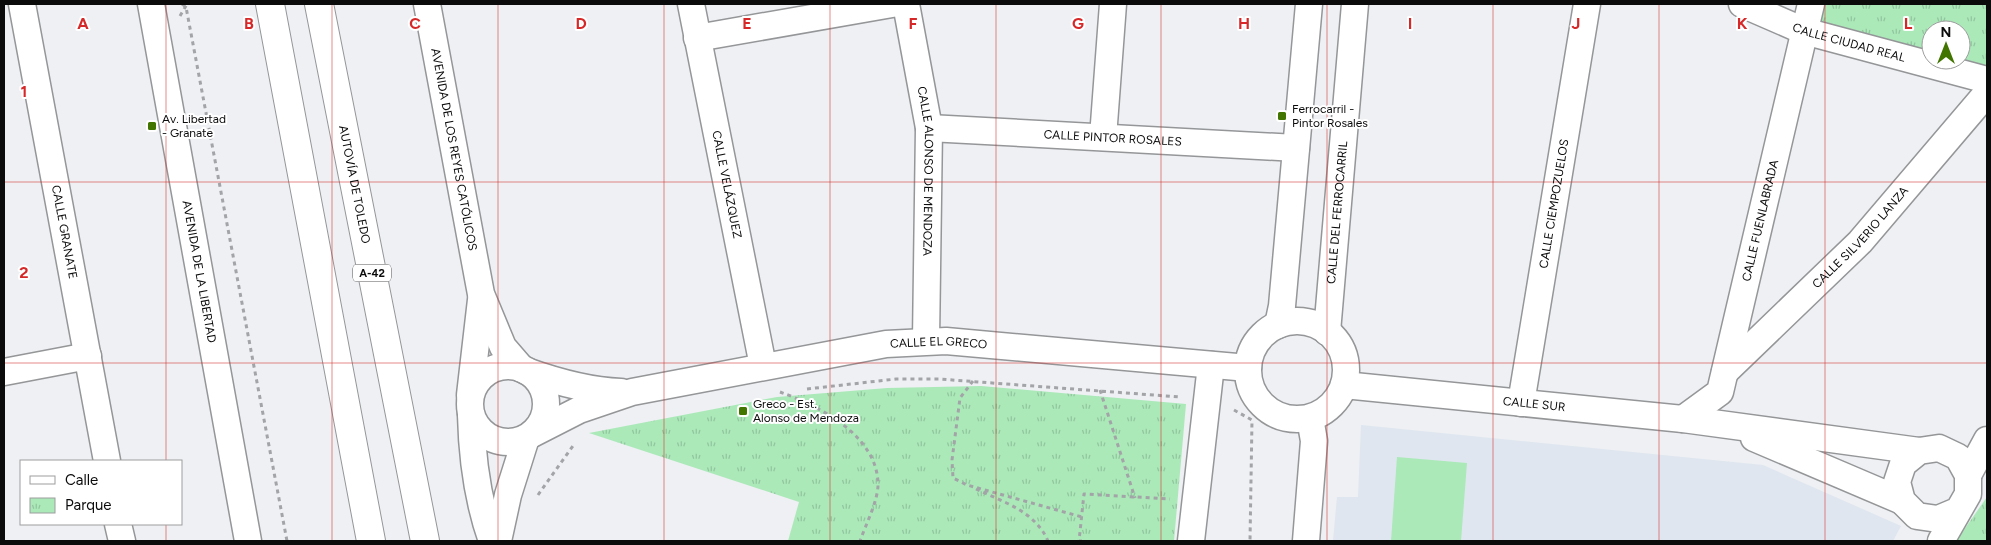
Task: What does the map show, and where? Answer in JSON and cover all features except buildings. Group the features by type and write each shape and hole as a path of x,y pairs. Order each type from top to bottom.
{"highway":[{"path":"270,4 372,541"},
{"name":"AUTOVÍA DE TOLEDO","path":"319,4 425,541"}],"street":[{"name":"CALLE GRANATE","path":"22,4 107,460"},
{"name":"AVENIDA DE LA LIBERTAD","path":"151,4 248,541"},
{"name":"AVENIDA DE LOS REYES CATÓLICOS","path":"427,4 481,294 503,347 524,369 548,379 599,391 632,392"},
{"path":"697,38 892,4"},
{"name":"CALLE ALONSO DE MENDOZA","path":"906,4 929,128 926,340"},
{"path":"1102,137 1113,4"},
{"path":"1278,325 1282,306 1309,4"},
{"name":"CALLE DEL FERROCARRIL","path":"1327,332 1355,4"},
{"name":"CALLE CIEMPOZUELOS","path":"1521,403 1587,4"},
{"name":"CALLE CIUDAD REAL","path":"1742,4 1804,31 1987,80"},
{"name":"CALLE FUENLABRADA","path":"1684,419 1720,392 1804,31 1812,4"},
{"name":"CALLE VELÁZQUEZ","path":"684,6 697,38 763,366"},
{"name":"CALLE SILVERIO LANZA","path":"1725,372 1860,242 1987,94"},
{"name":"CALLE PINTOR ROSALES","path":"929,128 1296,148"},
{"name":"AVENIDA DE LOS REYES CATÓLICOS","path":"481,294 472,367 470,408 472,446 485,522 492,541"},
{"path":"1295,321 1312,323 1327,332 1342,350 1346,374 1344,385 1336,400 1325,411 1310,418 1294,420 1277,416 1263,407 1253,394 1248,368 1254,346 1260,337 1278,325 1295,321"},
{"name":"CALLE EL GRECO","path":"632,392 886,344 926,340 1248,368"},
{"path":"4,372 88,356"},
{"path":"1191,541 1211,365"},
{"path":"498,541 508,495 529,436 541,423 546,401 539,382 524,369 512,366 493,369 476,383 470,408 478,428 488,437 506,442 529,436 579,410 632,392"},
{"name":"CALLE SUR","path":"1344,385 1684,419 1918,451"},
{"path":"1306,541 1314,441 1310,418"},
{"name":"CALLE SUR","path":"1724,425 1902,501"},
{"path":"1941,541 1968,494 1968,475 1987,440"},
{"path":"1957,511 1938,520 1917,516 1902,501 1897,482 1903,464 1918,451 1939,448 1958,457 1968,475"},
{"path":"118,525 122,541"}],"path":[{"path":"182,4 187,5 287,541"},
{"path":"798,390 896,379 973,381 1100,390 1219,402 1252,420 1250,541"},
{"path":"973,381 960,398 952,460 954,478 1023,512 1043,529 1048,541"},
{"path":"1100,390 1135,498"},
{"path":"789,391 779,392 832,416 849,428 863,445 874,464 878,488 860,541"},
{"path":"534,501 580,436"},
{"path":"967,485 1082,517"},
{"path":"1082,541 1079,541 1084,494 1175,500"}],"shaded area":[{"path":"1361,425 1763,465 1901,526 1893,541 1333,541 1337,497 1358,497"}],"green space":[{"path":"1819,4 1987,4 1987,76 1963,70 1971,70 1971,20 1921,20 1921,60 1812,33"},
{"path":"981,386 1186,404 1174,541 788,541 799,502 589,433 777,397 887,388"},
{"path":"1397,457 1467,463 1461,541 1391,541"},
{"path":"1987,497 1987,541 1956,541"}],"place":[{"name":"Ferrocarril - Pintor Rosales","path":"1282,116"},
{"name":"Av. Libertad - Granate","path":"152,126"},
{"name":"Greco - Est. Alonso de Mendoza","path":"743,411"}]}
